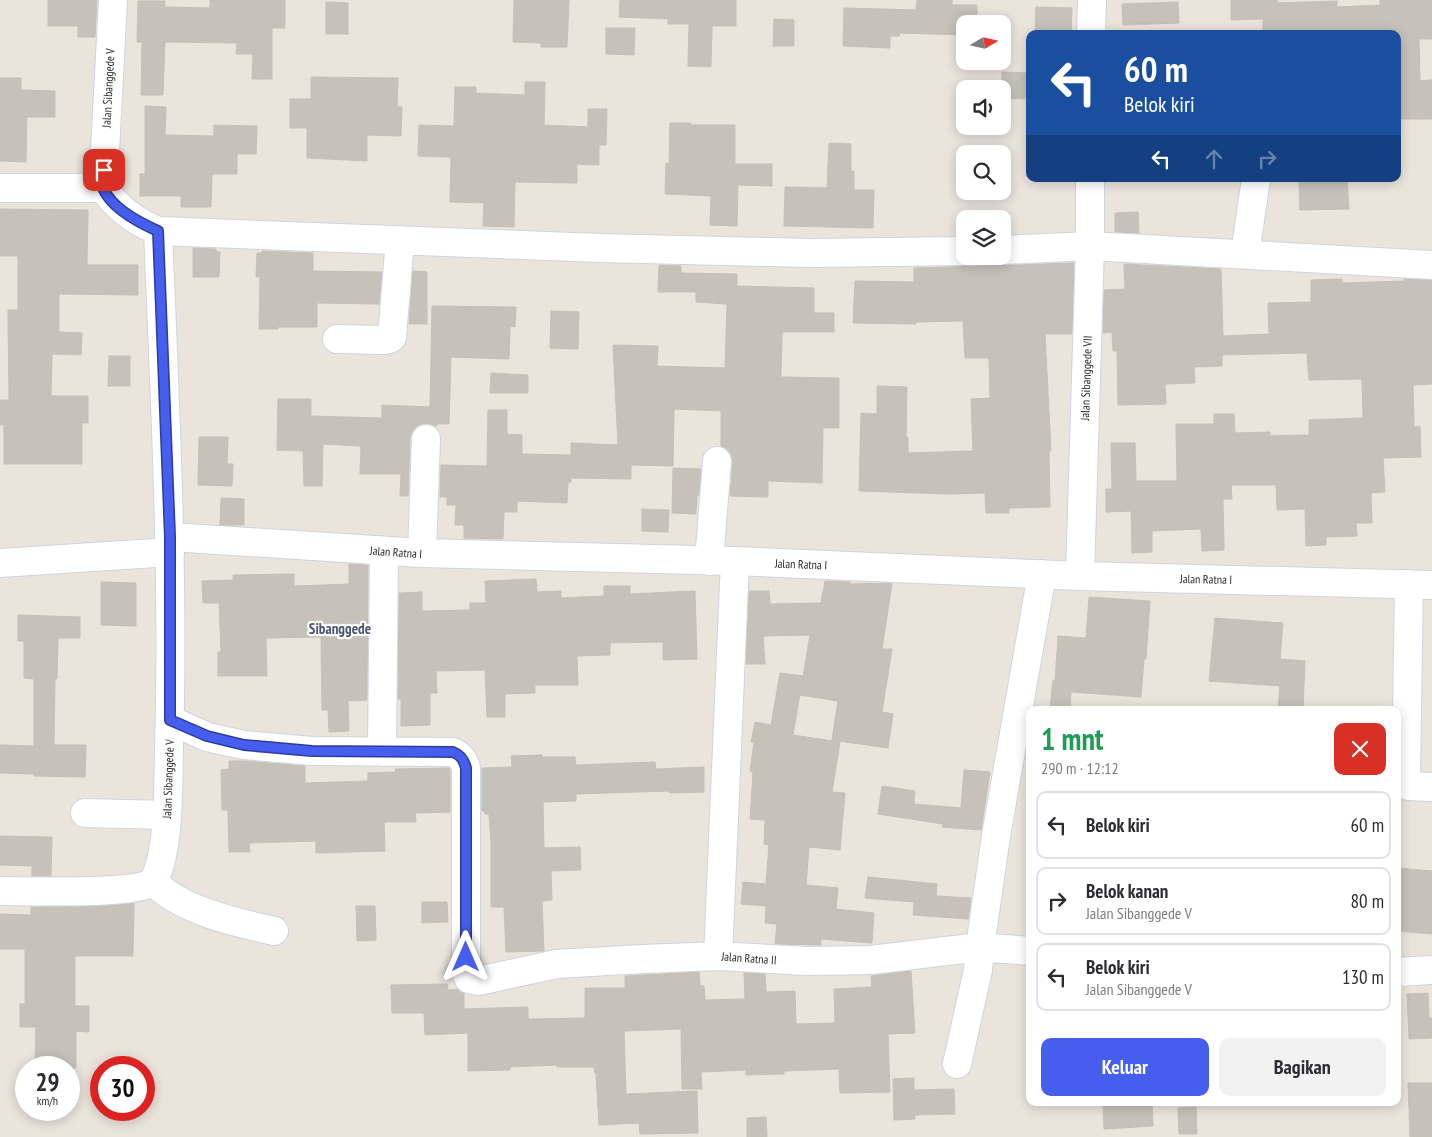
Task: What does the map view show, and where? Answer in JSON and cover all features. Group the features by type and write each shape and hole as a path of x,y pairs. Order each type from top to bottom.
{"street":[{"name":"Jalan Sibanggede V","path":"103,188 113,0"},
{"path":"1091,30 1092,0"},
{"name":"Jalan Sibanggede VII","path":"1080,576 1090,246 1090,182"},
{"path":"1245,254 1256,182"},
{"path":"0,188 103,188 111,200 132,218 158,231 600,248 760,252 956,251"},
{"name":"Jalan Sibanggede V","path":"153,882 160,868 167,815 170,720 170,544 158,231"},
{"path":"337,339 384,340 392,337 400,240"},
{"path":"1011,250 1090,246 1432,266"},
{"path":"422,554 426,439"},
{"path":"718,461 722,561 718,956"},
{"name":"Jalan Ratna I","path":"0,563 170,544 422,554 722,561 1080,576 1420,584"},
{"path":"170,720 207,736 244,745 312,751 382,752 384,551"},
{"path":"957,1064 978,970 996,836 1042,574"},
{"path":"1412,787 1406,776 1420,584"},
{"name":"Jalan Ratna II","path":"382,752 453,752 458,754 464,762 466,768 466,973 470,979 478,981 557,964 718,956 808,961 870,960 980,947 1026,951"},
{"path":"85,813 167,815"},
{"path":"0,891 86,891 138,888 153,882 181,903 238,923 274,931"},
{"path":"1401,972 1432,970"}],"building":[{"path":"48,0 97,0 95,37 78,37 78,26 48,26"},
{"path":"210,0 285,0 285,28 272,28 272,79 252,79 253,54 236,54 237,43 165,42 163,95 141,95 142,42 137,42 138,1 165,1 165,7 210,8"},
{"path":"514,0 569,0 567,47 541,47 541,43 513,42"},
{"path":"620,0 736,0 736,26 712,26 711,67 688,66 689,24 668,24 668,19 619,17"},
{"path":"917,0 952,0 952,5 977,5 977,15 956,15 956,35 900,33 899,36 890,36 890,48 843,46 844,8 916,10"},
{"path":"1231,0 1277,0 1277,3 1337,1 1337,7 1380,5 1380,0 1432,0 1432,39 1419,39 1420,81 1432,80 1432,119 1401,119 1401,30 1263,30 1263,19 1231,20"},
{"path":"326,2 348,3 348,34 326,34"},
{"path":"1178,2 1179,23 1123,25 1122,4"},
{"path":"1036,7 1072,8 1071,30 1035,30"},
{"path":"774,19 794,20 794,46 773,46"},
{"path":"606,28 635,28 634,55 606,54"},
{"path":"1002,72 1026,73 1025,99 1011,98 1011,80 1002,80"},
{"path":"311,77 398,78 397,107 402,107 401,136 367,135 367,161 307,158 307,128 290,128 290,99 311,99"},
{"path":"0,78 21,78 21,90 55,91 55,117 27,117 26,162 0,161"},
{"path":"525,82 545,82 544,125 588,127 588,109 607,109 606,145 599,145 599,165 577,164 577,183 515,182 514,227 483,226 484,203 450,202 451,157 418,156 419,125 454,126 455,87 476,87 476,93 525,95"},
{"path":"145,106 166,107 165,135 214,136 214,125 257,126 256,154 237,154 237,174 212,174 211,207 181,207 181,196 140,196 140,174 145,174"},
{"path":"670,123 735,125 735,164 772,164 772,186 738,185 737,226 710,225 711,196 665,194 666,163 669,164"},
{"path":"829,143 851,144 851,171 854,171 854,190 874,190 873,228 784,226 785,187 827,188"},
{"path":"1299,182 1347,182 1349,209 1300,210"},
{"path":"0,209 88,210 87,265 138,265 138,295 59,294 59,332 82,333 81,355 52,354 51,396 88,396 88,423 82,423 82,464 4,464 4,425 0,425 0,400 9,400 8,310 18,310 18,256 0,256"},
{"path":"1138,212 1139,233 1115,232 1115,213"},
{"path":"193,248 216,249 216,252 220,252 219,277 193,277"},
{"path":"262,251 313,253 313,271 382,272 379,304 317,303 317,327 259,329 260,277 256,277 257,253 262,253"},
{"path":"1074,263 1072,334 1045,334 1051,451 1049,451 1050,507 1009,508 1009,513 986,513 985,493 949,494 859,491 861,413 877,414 877,386 907,387 906,437 908,437 908,453 973,451 971,399 990,398 989,358 965,358 963,321 916,322 916,324 853,323 855,281 914,282 914,268"},
{"path":"1124,264 1221,269 1223,336 1269,334 1268,303 1311,302 1311,280 1342,279 1342,283 1404,281 1404,279 1432,280 1432,384 1413,385 1414,427 1420,426 1421,457 1383,458 1385,492 1371,493 1372,523 1356,523 1357,536 1326,537 1326,545 1306,546 1305,509 1277,510 1276,485 1231,485 1232,499 1223,499 1224,550 1202,551 1201,529 1152,531 1152,552 1132,553 1131,511 1106,512 1106,489 1112,489 1111,443 1135,443 1136,481 1177,481 1176,424 1214,424 1214,414 1234,414 1235,433 1270,432 1270,436 1309,435 1309,420 1363,418 1362,379 1309,380 1307,353 1222,355 1222,366 1194,367 1195,383 1165,384 1166,404 1118,405 1117,351 1113,351 1112,332 1103,333 1104,290 1125,289"},
{"path":"659,265 681,266 681,273 737,274 737,286 814,288 814,313 834,313 834,332 782,332 781,377 839,378 839,428 823,428 822,483 768,481 768,497 730,496 733,462 731,454 726,448 721,446 721,411 674,409 673,466 631,465 631,479 571,478 571,482 568,482 567,503 517,501 517,512 504,512 503,539 464,538 464,525 455,525 456,505 447,505 447,497 440,497 441,465 487,466 488,410 507,410 507,434 522,435 522,454 571,455 571,443 618,445 613,345 658,346 657,366 725,368 727,304 696,302 696,292 658,292"},
{"path":"413,271 427,272 427,324 409,324"},
{"path":"432,306 516,307 515,327 510,326 509,359 451,357 449,424 437,424 437,426 426,423 418,425 413,431 410,438 408,496 400,496 401,474 360,474 361,446 323,444 322,486 304,486 303,451 277,450 278,399 311,399 311,416 382,418 382,405 430,407"},
{"path":"551,311 579,312 578,349 550,348"},
{"path":"109,356 130,356 130,386 108,386"},
{"path":"491,373 528,375 528,393 490,393"},
{"path":"199,437 228,437 227,464 233,464 232,486 198,485"},
{"path":"673,468 701,469 696,514 672,513"},
{"path":"221,498 244,499 244,525 220,525"},
{"path":"642,509 669,510 668,532 642,531"},
{"path":"349,564 368,565 367,700 348,701 349,731 329,732 328,710 322,710 321,637 266,638 267,676 218,676 218,652 221,652 219,603 203,603 202,581 233,580 233,575 294,574 294,586 349,584"},
{"path":"536,579 537,592 561,591 561,598 604,596 604,586 630,586 630,594 695,591 697,659 663,660 663,642 610,643 610,655 577,656 578,685 535,685 535,693 505,694 505,717 487,717 485,670 436,671 437,693 430,693 430,725 401,726 401,699 398,699 399,593 422,592 422,611 470,610 470,603 486,603 485,581"},
{"path":"825,581 850,582 850,584 892,583 882,649 892,649 882,712 893,714 888,748 832,740 838,701 800,695 810,635 763,636 765,664 746,664 749,591 769,591 770,604 821,603"},
{"path":"101,582 136,583 136,626 101,625"},
{"path":"1089,597 1150,601 1141,697 1071,692 1070,706 1050,706 1053,680 1055,681 1058,636 1086,638"},
{"path":"18,615 80,617 80,638 58,638 54,745 86,745 85,777 0,773 0,745 34,746 34,679 24,678 24,641 18,641"},
{"path":"1215,618 1283,623 1280,659 1305,661 1303,706 1278,706 1280,686 1209,681"},
{"path":"780,673 803,676 793,735 840,742 832,792 845,793 840,850 809,847 806,885 838,888 836,909 874,913 872,943 821,939 821,945 775,944 777,924 765,923 766,906 741,904 743,882 766,884 769,845 764,844 765,820 750,819 753,772 750,771 754,743 751,742 755,722 771,725"},
{"path":"542,755 542,757 575,757 576,765 655,762 656,769 704,767 704,792 669,793 669,791 576,794 576,801 543,802 544,848 580,847 581,870 551,871 552,900 542,901 544,951 506,952 504,907 491,907 491,842 489,814 485,814 482,811 482,768 512,767 511,756"},
{"path":"229,761 305,766 305,783 368,781 368,773 396,772 395,769 449,768 450,812 415,813 416,822 384,822 385,851 316,853 316,841 249,843 250,852 229,852 228,810 222,810 221,770 229,769"},
{"path":"964,770 990,772 981,830 942,827 943,824 878,814 882,786 915,791 914,804 961,808"},
{"path":"0,836 52,837 51,876 32,876 32,866 0,865"},
{"path":"1401,868 1432,871 1432,934 1401,931"},
{"path":"868,877 937,884 936,896 971,898 968,919 913,915 914,902 865,898"},
{"path":"422,902 447,902 448,922 422,923"},
{"path":"134,903 133,956 75,956 75,1006 89,1006 89,1032 76,1031 76,1056 35,1056 36,1027 20,1027 20,1004 25,1004 25,949 0,949 0,914 31,915 31,907 104,906"},
{"path":"356,906 375,906 376,940 357,941"},
{"path":"911,971 915,1033 888,1034 890,1092 840,1093 839,1069 784,1071 784,1074 746,1075 746,1070 701,1072 702,1089 682,1089 681,1029 624,1031 626,1094 697,1091 698,1133 640,1134 639,1123 599,1125 594,1067 557,1067 557,1065 510,1067 510,1070 468,1071 468,1033 425,1035 424,1013 392,1013 391,985 447,984 448,990 458,989 464,993 464,1009 528,1007 528,1019 585,1018 585,988 625,988 625,976 699,972 700,986 704,986 705,1000 745,999 744,973 765,974 766,992 795,991 796,1024 835,1023 834,989 872,987 871,976"},
{"path":"1428,993 1429,1018 1432,1018 1432,1038 1409,1039 1407,994"},
{"path":"914,1078 914,1090 954,1089 955,1114 915,1115 915,1119 894,1120 893,1079"},
{"path":"1408,1083 1432,1083 1432,1137 1410,1137"},
{"path":"1103,1106 1152,1106 1153,1126 1104,1129"},
{"path":"1196,1107 1197,1134 1179,1134 1178,1108"},
{"path":"766,1117 767,1137 747,1137 747,1118"}],"district":[{"name":"Sibanggede","path":"340,628"}],"route":[{"path":"104,170 103,188 111,200 132,218 158,231 170,537 170,720 207,736 244,745 312,751 453,752 458,754 466,768 466,957"}]}
